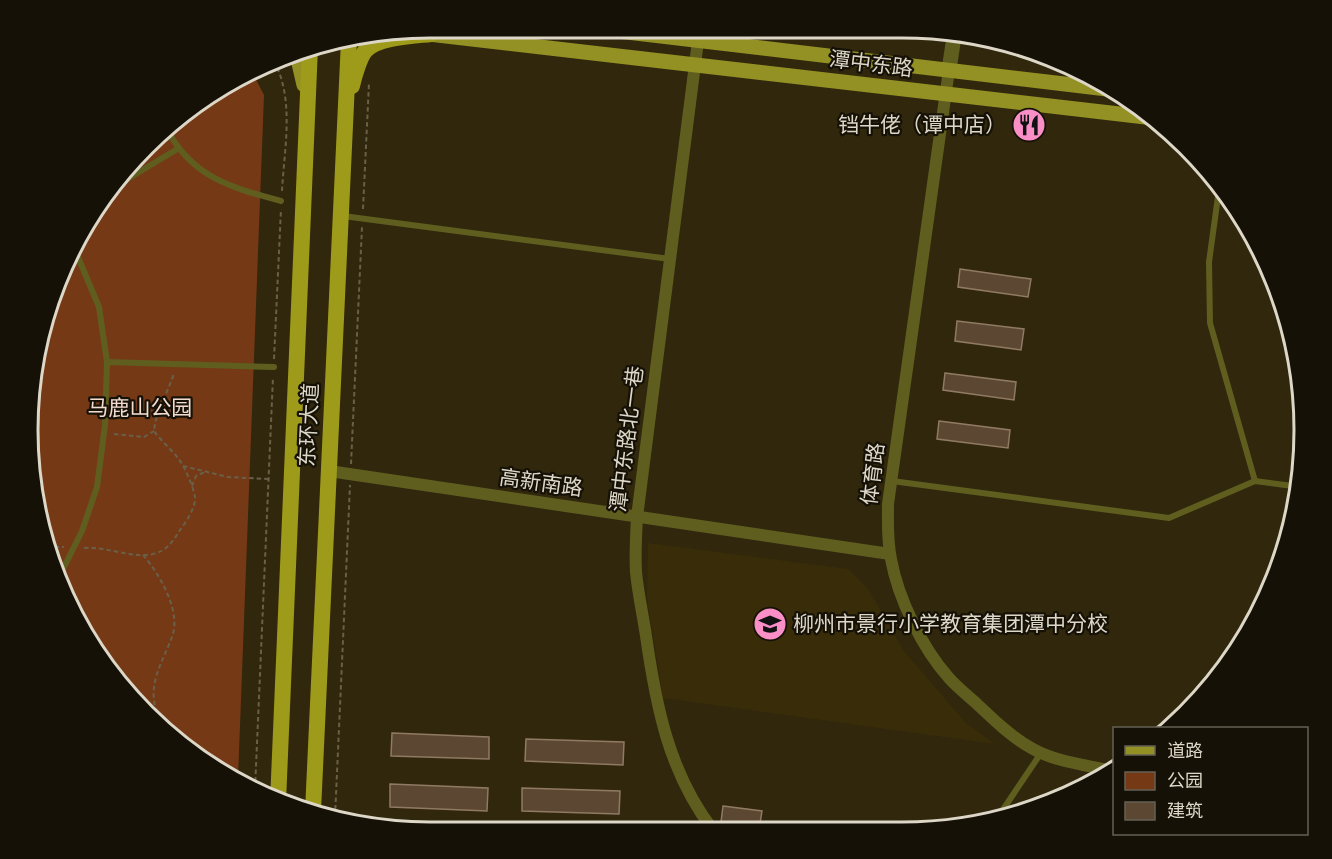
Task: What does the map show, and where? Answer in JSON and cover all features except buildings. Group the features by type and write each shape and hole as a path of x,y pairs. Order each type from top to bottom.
{"highway":[{"path":"345,113 355,74 366,50 388,40"},
{"name":"东环大道","path":"313,804 349,46"},
{"name":"东环大道","path":"278,792 310,56"}],"main road":[{"name":"潭中东路","path":"465,38 1137,116"},
{"name":"潭中东路","path":"674,38 1094,87"},
{"path":"298,60 308,103"}],"street":[{"name":"潭中东路北一巷","path":"698,41 637,517 636,573 655,697 675,764 696,808 707,822"},
{"path":"949,70 953,41"},
{"name":"体育路","path":"949,70 892,482 888,533 890,554 903,598 915,626 930,654 949,678 1005,731 1041,753 1100,768"},
{"name":"高新南路","path":"329,471 890,554"}],"lane":[{"path":"171,135 189,160 209,175 236,189 281,201"},
{"path":"130,178 179,148"},
{"path":"1218,198 1209,262 1210,322 1256,481"},
{"path":"341,216 670,259"},
{"path":"63,569 82,531 97,487 104,433 107,362 99,307 78,257"},
{"path":"107,362 274,367"},
{"path":"892,482 1169,518 1256,481 1290,486"},
{"path":"1004,808 1041,753"}],"path":[{"path":"255,781 286,100 284,85 277,68"},
{"path":"335,810 369,83"},
{"path":"56,548 94,547 142,555 154,554 169,547 186,522 195,498 192,488 179,459 154,431 155,418 169,389 177,364"},
{"path":"104,433 144,437 154,431"},
{"path":"183,466 228,477 268,479"},
{"path":"192,488 196,476 205,472"},
{"path":"142,555 151,564 165,586 172,610 174,632 156,677 154,700 157,712"}],"shaded area":[{"name":"柳州市景行小学教育集团潭中分校","path":"648,543 848,569 869,590 904,651 966,723 995,744 663,698 647,598"}],"green space":[{"name":"马鹿山公园","path":"255,78 264,95 238,772 191,740 152,707 104,647 78,603 58,556 45,506 38,455 38,404 45,353 67,279 90,233 119,191 152,152 171,135 233,90"}],"place":[{"name":"铛牛佬（谭中店）","path":"1029,125"},
{"name":"柳州市景行小学教育集团潭中分校","path":"770,624"}]}
